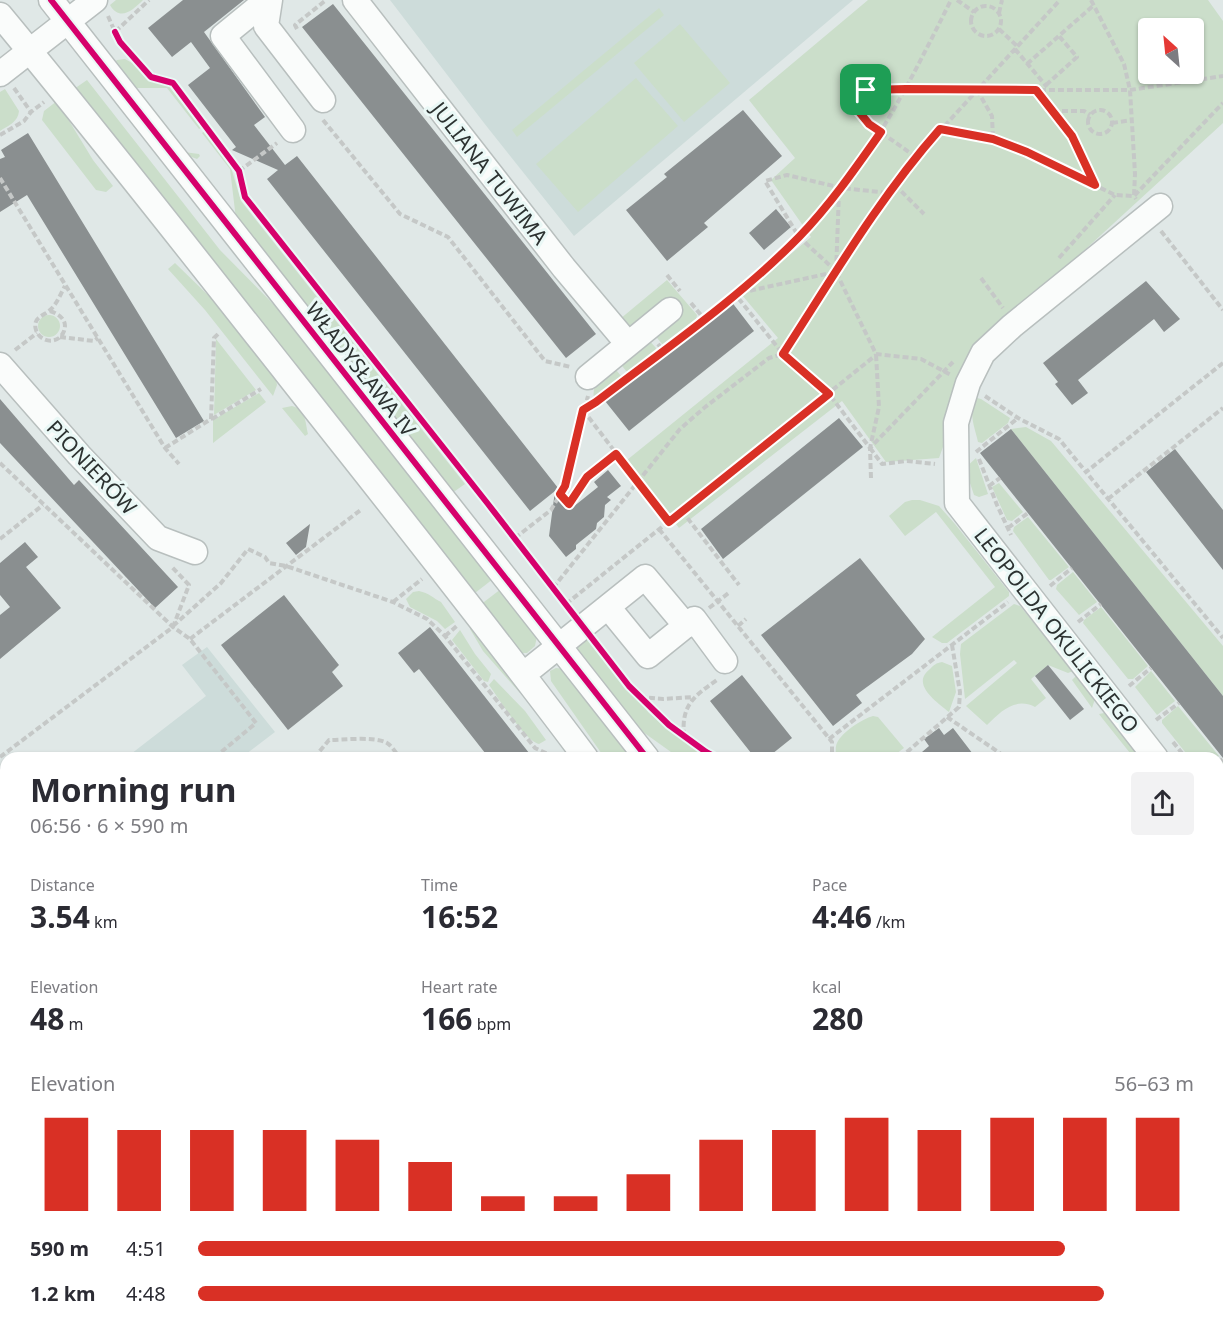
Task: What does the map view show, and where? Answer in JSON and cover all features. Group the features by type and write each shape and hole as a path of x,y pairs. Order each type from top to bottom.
{"street":[{"name":"WŁADYSŁAWA IV","path":"51,0 643,752"},
{"path":"0,74 95,0"},
{"path":"269,0 266,26 320,106"},
{"path":"269,0 223,36 293,130"},
{"name":"JULIANA TUWIMA","path":"355,0 564,268 597,304 628,344"},
{"path":"0,15 405,522 468,606 524,674 582,752"},
{"name":"LEOPOLDA OKULICKIEGO","path":"1160,206 1012,326 983,353 968,383 956,423 957,503 1164,748"},
{"path":"588,376 670,310"},
{"name":"PIONIERÓW","path":"5,360 79,455 158,538 195,552"},
{"path":"524,674 645,577 686,626"},
{"path":"608,607 648,656 694,619 725,661"}],"path":[{"path":"115,32 149,0"},
{"path":"583,410 735,294 799,237 840,190 881,132 906,89 951,0"},
{"path":"957,0 974,12"},
{"path":"999,13 1002,0"},
{"path":"553,588 680,429 769,358 783,354 866,224 916,157 1060,0"},
{"path":"1091,0 1124,64 1130,90"},
{"path":"1027,63 1094,4"},
{"path":"981,6 994,8 999,13 1001,20 999,29 990,36 977,33 971,24 974,12 981,6"},
{"path":"999,29 1050,90"},
{"path":"1046,85 1077,57 1059,36"},
{"path":"916,157 869,124 851,102 866,90 1130,90 1223,76"},
{"path":"977,90 992,117 993,139"},
{"path":"1036,90 1072,136 1095,185"},
{"path":"940,129 993,139 1027,152 1115,195 1134,196 1223,103"},
{"path":"320,106 400,214 448,237 545,361 580,369 588,376 591,387 583,410 565,486 551,510 515,538"},
{"path":"1090,115 1099,110 1104,111 1112,123"},
{"path":"0,135 24,121 31,111"},
{"path":"1052,111 1084,111 1090,115"},
{"path":"1090,115 1088,126 1096,134 1106,132 1112,123 1132,120"},
{"path":"872,346 836,272 799,237 765,181 787,175 840,190 889,193"},
{"path":"0,178 165,447 179,464"},
{"path":"895,185 924,214"},
{"path":"836,272 840,190"},
{"path":"735,294 836,272"},
{"path":"981,278 1006,311"},
{"path":"50,311 62,317 65,324 60,337 48,341 41,338 35,327 39,316 50,311 66,286"},
{"path":"566,604 829,394 876,354 879,407 870,448 829,394 783,354 735,294"},
{"path":"5,360 37,333"},
{"path":"211,419 214,338 218,334"},
{"path":"60,337 94,341 98,338"},
{"path":"1223,363 1086,472 1223,638"},
{"path":"165,447 261,389"},
{"path":"1108,499 1223,408"},
{"path":"583,410 669,522"},
{"path":"974,441 989,486 1014,541"},
{"path":"560,494 569,504 587,477 616,454"},
{"path":"0,463 173,627 190,639 256,723 221,752"},
{"path":"989,486 1000,478"},
{"path":"0,539 43,505"},
{"path":"190,639 362,509"},
{"path":"682,511 739,585"},
{"path":"1008,528 1028,513"},
{"path":"659,530 832,742 832,752"},
{"path":"7,752 173,627 221,584 248,549 266,557 269,562 393,602 427,619 445,636 535,748 543,752"},
{"path":"164,559 189,585 173,627"},
{"path":"1050,586 1072,568"},
{"path":"393,602 422,579"},
{"path":"1046,580 1057,595"},
{"path":"829,739 1010,600"},
{"path":"1078,622 1101,604"},
{"path":"1071,613 1086,631"},
{"path":"738,626 746,619"},
{"path":"445,636 461,622"},
{"path":"907,752 959,707 960,692 952,645"},
{"path":"684,736 682,720 694,697 723,676 725,661"},
{"path":"1129,686 1151,668"},
{"path":"1122,677 1136,695"},
{"path":"640,697 663,699 694,697"},
{"path":"1150,712 1156,720 1179,703"},
{"path":"947,717 998,752"},
{"path":"319,752 329,740 378,740 387,743 395,752"}],"shaded area":[{"path":"390,0 853,0 574,236"},
{"path":"207,647 275,732 249,752 133,752 206,696 182,665"}],"green space":[{"path":"116,0 143,0 122,14 110,5"},
{"path":"868,0 1208,0 1223,21 1223,123 979,347 939,458 886,462 842,401 679,528 627,460 778,338 742,295 811,237 771,180 795,158 749,100"},
{"path":"659,8 664,15 517,137 512,130"},
{"path":"680,24 730,83 684,122 634,63"},
{"path":"125,59 134,64 149,79 169,86 201,128 199,129 167,88 134,88 184,152 199,154 197,159 184,154 112,64 117,60"},
{"path":"636,78 678,126 578,212 536,164"},
{"path":"87,80 220,250 282,313 493,579 475,593 74,89"},
{"path":"5,89 19,111 15,121 0,131 0,92"},
{"path":"57,101 93,160 113,186 106,192 96,190 42,120 44,111"},
{"path":"205,131 230,164 241,201 465,484 455,491 447,489 236,219 230,169 202,133"},
{"path":"175,263 212,299 276,379 277,385 273,396 205,310 168,269"},
{"path":"667,280 697,315 696,320 663,345 649,331 627,324 620,319"},
{"path":"49,315 57,318 60,326 57,334 49,337 41,334 38,326 41,318"},
{"path":"647,338 656,348 655,352 631,372 627,372 618,361"},
{"path":"216,339 256,390 214,415"},
{"path":"613,366 621,376 621,380 597,400 594,399 594,389 601,376"},
{"path":"259,393 266,402 213,443 213,420"},
{"path":"977,398 1010,418 1008,423 982,443 978,442 973,420 973,408"},
{"path":"292,406 300,410 304,417 308,434 305,436 282,408"},
{"path":"1026,427 1051,441 1223,646 1223,696 1011,429"},
{"path":"976,458 988,494 979,497 974,495 965,468"},
{"path":"999,483 1023,512 1012,521 1007,520 992,487"},
{"path":"912,500 939,506 1009,592 1009,596 947,643 942,643 932,637 995,587 936,512 905,536 889,516 905,502"},
{"path":"1028,517 1069,567 1051,580 1013,531 1014,527"},
{"path":"1073,572 1097,602 1079,615 1056,589 1057,585"},
{"path":"501,589 537,636 535,646 527,653 520,653 480,605"},
{"path":"419,591 441,602 455,622 445,629 437,621 410,607 406,599 413,592"},
{"path":"1014,604 1020,606 1073,671 1068,673 1048,665 1031,679 1046,698 1035,707 1021,704 1009,707 987,725 966,706 1017,663 1014,660 965,699 961,644"},
{"path":"1101,607 1148,666 1133,679 1128,679 1083,623"},
{"path":"472,626 523,692 520,693 483,651 470,629"},
{"path":"460,630 491,674 488,682 484,681 452,640"},
{"path":"584,634 649,713 698,752 671,752 643,732 576,649 576,645"},
{"path":"942,662 952,666 956,692 949,712 927,692 923,681 931,668"},
{"path":"556,668 564,669 628,752 601,752 551,681 550,671"},
{"path":"1151,671 1175,701 1157,715 1135,687"},
{"path":"1076,676 1095,699 1092,708 1072,680"},
{"path":"494,679 525,711 546,740 539,744 519,728 489,685"},
{"path":"1178,706 1216,752 1185,752 1162,720"},
{"path":"1104,713 1135,752 1129,752 1099,714"},
{"path":"878,717 904,748 899,752 836,752 836,745 843,735 868,718"}],"building":[{"path":"183,0 244,0 204,32 265,117 254,125 285,165 297,156 573,507 598,487 594,482 608,470 621,486 607,497 611,500 605,505 604,517 597,523 596,529 576,545 576,549 566,557 549,536 555,491 530,511 267,179 278,170 232,150 236,147 188,85 210,68 191,42 172,57 148,28"},
{"path":"333,4 596,334 566,358 302,27"},
{"path":"743,110 782,156 704,223 708,227 667,261 626,210 667,177 664,174"},
{"path":"28,133 204,421 176,438 27,195 0,212 0,159 5,157 1,150"},
{"path":"776,209 791,227 764,250 749,233"},
{"path":"1146,281 1180,319 1164,332 1154,319 1078,380 1088,393 1072,405 1055,384 1058,382 1043,363"},
{"path":"731,301 754,331 629,431 605,401"},
{"path":"0,399 74,485 79,480 178,587 155,608 0,443"},
{"path":"839,418 863,447 723,559 701,529"},
{"path":"1011,429 1223,696 1223,752 1218,752 980,453"},
{"path":"1175,449 1223,510 1223,570 1146,472"},
{"path":"310,524 306,547 296,555 286,543"},
{"path":"25,542 38,557 26,567 61,608 0,659 0,615 10,607 0,595 0,563"},
{"path":"860,558 925,639 912,654 856,695 862,703 833,726 761,635"},
{"path":"284,595 339,665 332,672 343,686 288,730 221,645"},
{"path":"430,627 528,752 484,752 419,669 414,673 398,653"},
{"path":"1048,665 1084,709 1070,720 1035,676"},
{"path":"742,675 792,738 774,752 750,752 710,701"},
{"path":"939,728 944,735 953,728 971,752 922,752 929,746 924,739"}],"cycle path":[{"path":"51,0 642,752"},
{"path":"115,32 120,42 151,77 173,83 239,171 245,197 629,686 669,725 706,752"}],"route":[{"path":"866,90 1036,90 1072,136 1095,185 1027,152 993,139 940,129 866,224 783,354 829,394 669,522 616,454 587,477 569,504 560,494 565,486 583,410 735,294 799,237 839,191 881,132 869,124 851,102 866,90"}]}
